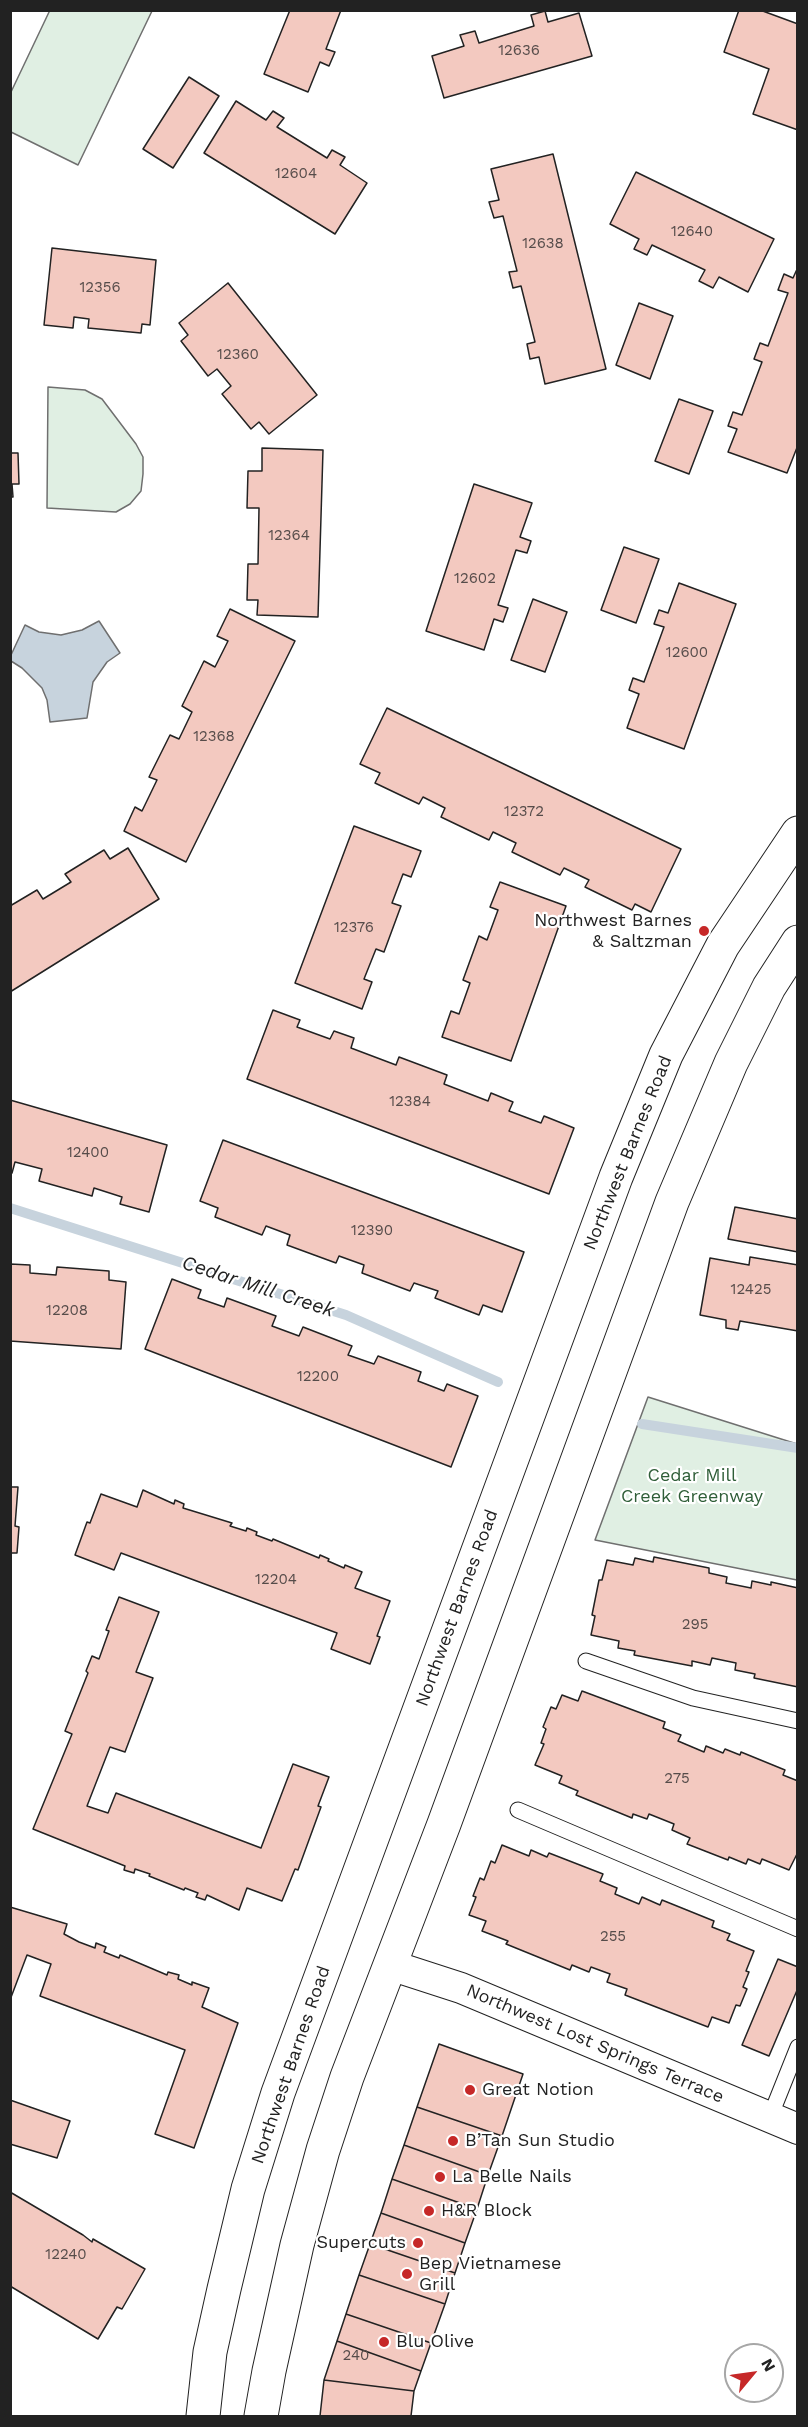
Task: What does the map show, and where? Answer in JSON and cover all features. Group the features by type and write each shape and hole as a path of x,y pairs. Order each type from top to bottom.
{"main road":[{"name":"Northwest Barnes Road","path":"203,2416 210,2352 224,2289 248,2189 279,2093 616,1177 666,1055 723,945 798,833"},
{"path":"261,2416 268,2371 297,2245 323,2150 347,2077 467,1761 672,1202 731,1063 769,987 798,942"}],"street":[{"name":"Northwest Lost Springs Terrace","path":"390,1965 460,1988 798,2128"}],"lane":[{"path":"586,1661 693,1698 798,1721"},
{"path":"518,1810 798,1929"},
{"path":"770,2117 798,2047"}],"green space":[{"path":"50,10 152,11 78,165 11,132 11,92"},
{"path":"48,387 85,390 102,399 136,444 143,457 143,474 141,491 130,504 116,512 47,508"},
{"name":"Cedar Mill Creek Greenway","path":"648,1397 797,1444 797,1580 595,1540"}],"shaded area":[{"path":"99,621 120,653 107,662 93,682 87,718 50,722 47,700 42,688 22,668 11,661 11,655 25,625 39,632 61,635 82,630"}],"building":[{"path":"290,10 341,10 326,49 335,52 329,66 320,62 308,92 264,74"},
{"path":"739,10 760,10 798,24 798,130 753,114 769,69 724,52"},
{"path":"545,11 548,22 579,13 592,56 444,98 432,56 464,46 460,35 475,31 479,43 534,26 531,15"},
{"path":"189,77 219,96 173,168 143,149"},
{"path":"236,101 266,120 273,111 284,118 277,127 327,158 332,150 345,157 340,165 367,183 335,234 204,153"},
{"path":"553,154 606,369 545,384 539,357 530,359 527,344 535,342 521,286 513,288 509,272 517,271 503,216 494,218 489,202 499,200 491,169"},
{"path":"636,172 774,239 748,292 719,277 713,288 699,281 705,270 652,245 647,255 634,249 639,239 610,224"},
{"path":"52,248 156,260 150,325 142,324 141,333 88,328 89,319 74,317 73,328 44,325"},
{"path":"798,267 798,445 787,473 728,452 737,429 728,426 733,412 742,415 762,362 754,359 760,343 768,346 788,293 778,290 784,274 793,278"},
{"path":"228,283 317,395 269,434 259,422 251,429 222,394 231,386 217,369 208,376 181,341 188,335 179,323"},
{"path":"639,303 673,316 650,379 616,365"},
{"path":"679,399 713,411 689,474 655,461"},
{"path":"262,448 323,450 318,617 257,615 258,600 247,600 248,564 258,564 259,508 247,508 248,471 262,471"},
{"path":"10,453 18,453 19,484 12,484 13,497 10,497"},
{"path":"474,484 532,503 520,537 531,541 527,553 516,550 498,605 508,608 503,622 494,619 484,650 426,631"},
{"path":"624,547 659,559 636,623 601,610"},
{"path":"679,583 736,604 684,749 627,728 639,694 629,690 633,678 644,682 664,627 654,624 659,610 668,613"},
{"path":"533,599 567,612 545,672 511,660"},
{"path":"230,609 295,641 186,862 124,831 135,807 142,811 157,780 149,777 170,735 179,739 192,712 182,706 204,661 215,667 228,641 217,636"},
{"path":"387,708 681,849 651,912 635,904 632,910 585,887 589,880 564,868 560,875 512,852 516,843 493,832 489,840 441,817 445,808 423,797 419,804 375,783 380,773 360,764"},
{"path":"354,826 421,851 411,877 403,874 392,903 401,906 384,952 376,949 364,979 372,982 362,1009 295,983"},
{"path":"128,848 159,899 10,992 10,906 37,890 43,899 71,882 65,874 104,850 110,859"},
{"path":"500,882 566,906 511,1061 442,1037 451,1011 459,1014 470,983 463,980 479,936 487,940 498,910 490,907"},
{"path":"273,1010 300,1020 297,1027 330,1039 334,1031 354,1038 351,1048 396,1065 399,1057 447,1075 444,1084 488,1101 491,1093 513,1102 509,1111 541,1123 544,1116 574,1128 549,1194 247,1079"},
{"path":"10,1100 167,1145 149,1212 120,1204 122,1197 94,1188 92,1196 39,1181 42,1169 15,1162 12,1173 10,1173"},
{"path":"223,1140 524,1252 502,1312 483,1305 479,1315 435,1298 438,1291 414,1283 410,1291 362,1273 364,1265 339,1256 336,1263 287,1245 290,1235 266,1226 262,1235 215,1217 218,1208 200,1201"},
{"path":"735,1207 798,1219 798,1252 728,1239"},
{"path":"750,1257 798,1265 798,1331 740,1321 738,1330 726,1328 726,1320 700,1315 710,1258 749,1265"},
{"path":"10,1264 30,1265 30,1273 56,1275 57,1267 109,1271 109,1280 126,1282 121,1349 10,1341"},
{"path":"172,1279 201,1290 198,1298 224,1307 227,1298 276,1316 272,1326 299,1336 303,1327 352,1346 348,1355 374,1364 378,1356 421,1372 418,1381 444,1391 447,1384 478,1396 451,1467 145,1349"},
{"path":"10,1487 18,1487 15,1526 19,1527 17,1553 10,1553"},
{"path":"143,1490 174,1504 175,1500 184,1504 183,1508 232,1523 230,1526 246,1531 247,1528 257,1532 256,1535 272,1541 273,1539 319,1558 320,1555 344,1568 345,1565 362,1572 355,1588 390,1601 377,1636 380,1637 370,1664 331,1649 337,1633 121,1553 114,1570 75,1555 87,1522 90,1523 101,1494 137,1507"},
{"path":"654,1557 709,1568 709,1573 727,1577 726,1583 751,1588 752,1581 771,1585 771,1582 798,1588 798,1687 754,1678 755,1674 735,1670 736,1663 712,1658 710,1665 692,1661 692,1666 634,1655 635,1651 618,1648 619,1641 591,1635 595,1616 592,1615 599,1580 602,1580 607,1560 633,1565 635,1558 653,1562"},
{"path":"119,1597 159,1612 136,1672 153,1678 125,1752 110,1747 87,1806 108,1813 116,1793 261,1848 293,1764 329,1777 318,1806 321,1807 298,1870 295,1869 282,1901 247,1888 239,1910 207,1895 205,1900 196,1897 198,1893 185,1888 184,1890 149,1876 150,1874 135,1869 134,1873 124,1870 125,1866 33,1829 72,1734 65,1731 88,1673 86,1671 92,1656 99,1659 109,1631 106,1630"},
{"path":"582,1691 665,1722 663,1728 681,1735 678,1741 704,1752 706,1746 723,1753 725,1749 740,1755 741,1752 785,1770 783,1775 798,1781 798,1852 789,1870 762,1859 760,1864 748,1859 746,1864 729,1857 728,1860 687,1844 690,1838 672,1830 674,1824 649,1814 647,1819 633,1814 632,1818 576,1795 578,1791 559,1783 562,1776 535,1765 544,1744 541,1743 546,1729 543,1727 551,1707 556,1709 562,1695 578,1701"},
{"path":"502,1845 529,1856 531,1850 547,1857 549,1853 603,1874 600,1881 617,1888 615,1894 639,1904 642,1897 660,1905 662,1900 714,1921 712,1927 730,1934 727,1940 754,1951 746,1971 749,1972 743,1987 747,1989 740,2006 736,2005 729,2023 712,2017 708,2027 625,1995 627,1989 607,1982 610,1974 591,1967 589,1972 572,1965 570,1970 506,1944 508,1941 482,1931 486,1921 469,1915 476,1897 473,1896 480,1878 484,1880 491,1861 495,1863"},
{"path":"10,1907 67,1924 64,1934 79,1942 95,1948 96,1943 106,1947 104,1952 119,1958 120,1955 167,1975 168,1972 179,1975 178,1979 192,1985 192,1982 209,1988 202,2007 238,2023 194,2148 155,2134 185,2050 40,1996 51,1964 27,1955 10,2000"},
{"path":"778,1959 798,1967 798,1988 769,2056 742,2045"},
{"name":"Great Notion","path":"439,2044 523,2074 502,2136 417,2107"},
{"path":"10,2100 70,2121 57,2158 10,2144"},
{"name":"B’Tan Sun Studio","path":"417,2107 502,2136 488,2175 404,2145"},
{"name":"La Belle Nails","path":"404,2145 488,2175 477,2209 392,2179"},
{"name":"H&R Block","path":"392,2179 477,2209 465,2243 381,2213"},
{"path":"10,2192 92,2242 93,2239 145,2269 122,2309 117,2307 98,2339 10,2286"},
{"name":"Supercuts","path":"381,2213 465,2243 455,2273 370,2244"},
{"name":"Bep Vietnamese Grill","path":"370,2244 455,2273 445,2304 359,2275"},
{"path":"359,2275 445,2304 431,2343 346,2314"},
{"name":"Blu Olive","path":"346,2314 431,2343 421,2371 337,2341"},
{"path":"337,2341 421,2371 414,2391 324,2380"},
{"path":"324,2380 414,2391 411,2416 320,2416"}],"waterway":[{"name":"Cedar Mill Creek","path":"10,1208 346,1315 498,1382"},
{"name":"Cedar Mill Creek","path":"642,1424 798,1448"}],"place":[{"name":"Northwest Barnes & Saltzman","path":"704,931"},
{"name":"Great Notion","path":"470,2090"},
{"name":"B’Tan Sun Studio","path":"453,2141"},
{"name":"La Belle Nails","path":"440,2177"},
{"name":"H&R Block","path":"429,2211"},
{"name":"Supercuts","path":"418,2243"},
{"name":"Bep Vietnamese Grill","path":"407,2274"},
{"name":"Blu Olive","path":"384,2342"}]}
